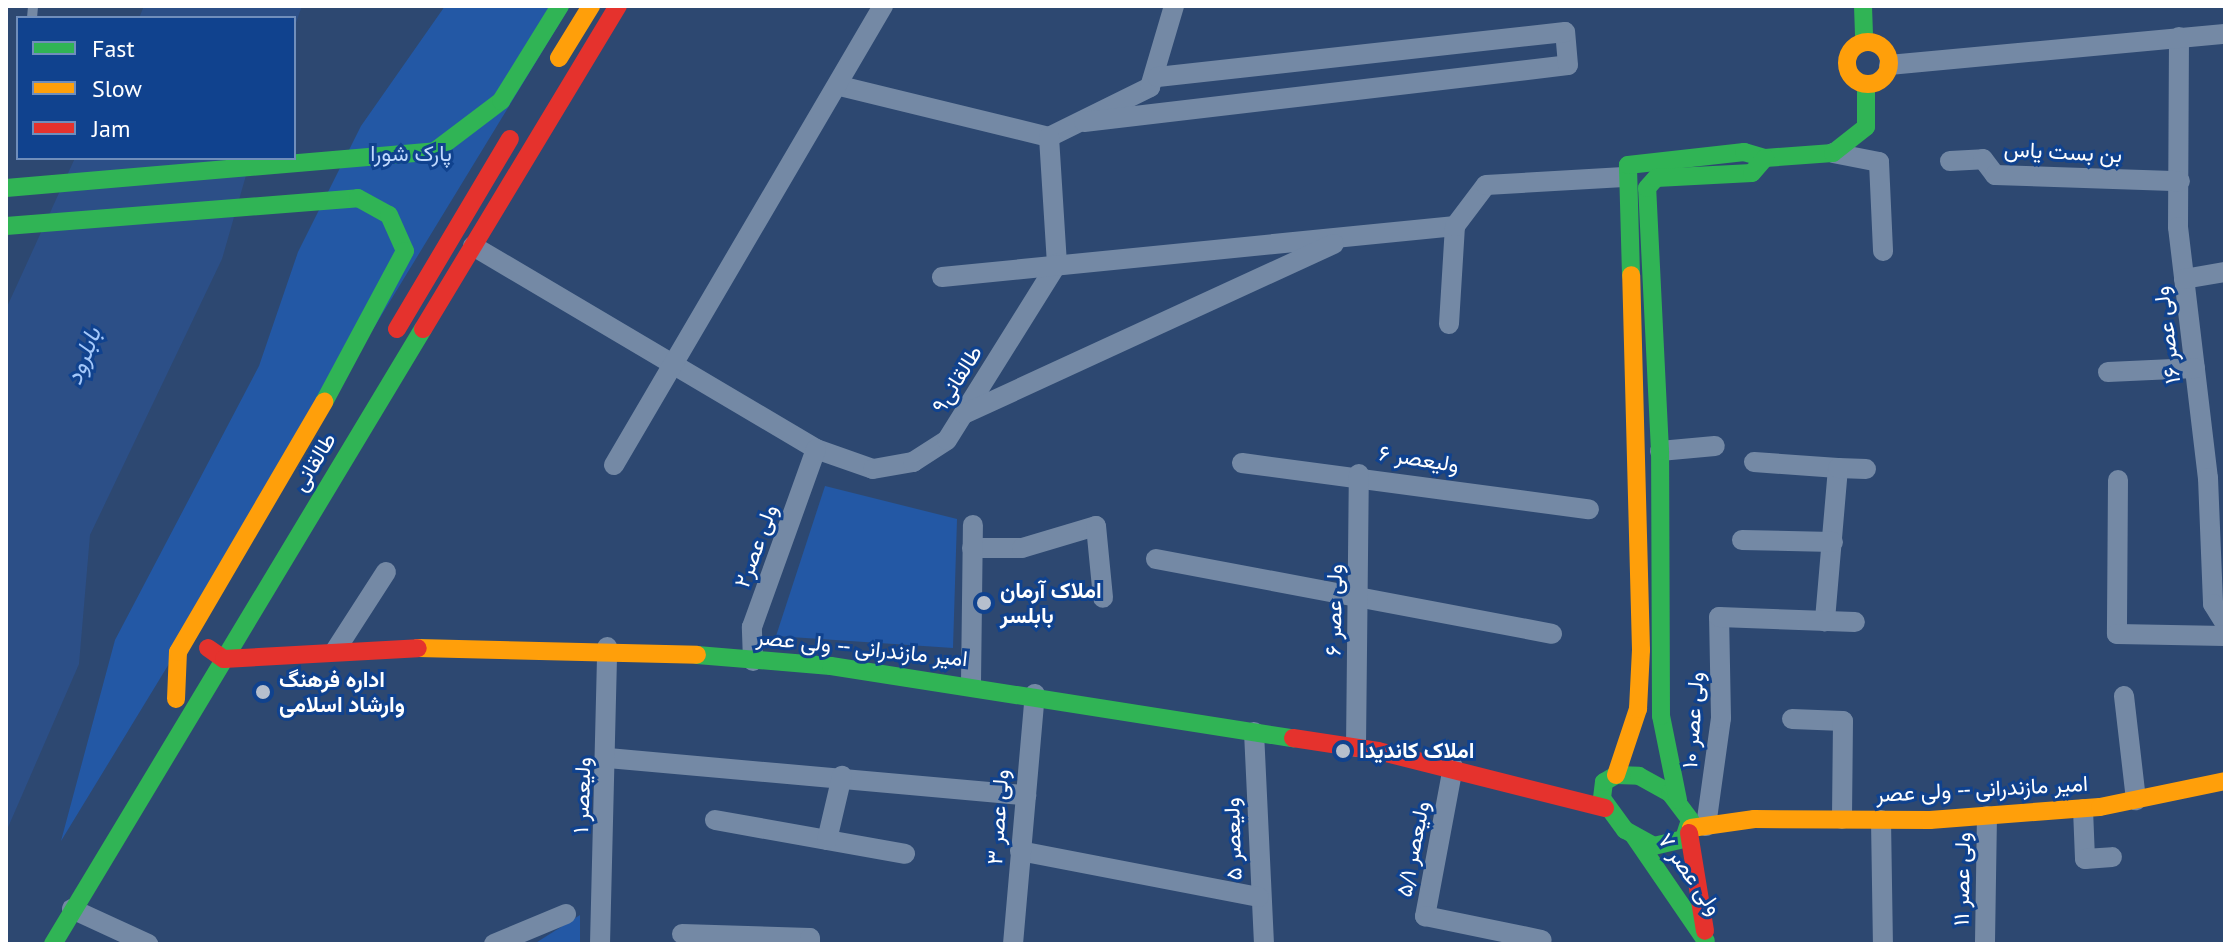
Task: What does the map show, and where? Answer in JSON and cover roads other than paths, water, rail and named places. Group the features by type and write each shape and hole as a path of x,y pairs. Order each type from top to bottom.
{"main road":[{"path":"6,188 435,151 501,101 560,6"},
{"path":"549,74 591,6"},
{"name":"طالقانی","path":"29,944 224,659 618,6"},
{"path":"1863,6 1864,42"},
{"path":"1605,808 1610,778 1638,709 1641,650 1624,177 1634,159 1744,152 1765,158 1833,153 1866,127 1866,84 1847,67 1852,48 1864,42 1880,46 1889,65 1878,81 1866,84"},
{"path":"386,347 525,115"},
{"name":"ولی عصر ۷","path":"1706,942 1695,829 1678,800 1661,716 1660,451 1647,188 1656,178 1752,173 1765,158"},
{"path":"6,226 358,198 389,215 405,251 389,291 264,497 178,652 176,699"},
{"path":"1631,387 1656,387"},
{"name":"طالقانی","path":"110,807 345,415"},
{"name":"امیر مازندرانی -- ولی عصر","path":"224,659 335,651 607,647 971,683 1356,747 1507,780"},
{"path":"208,648 224,659"},
{"path":"1507,780 1639,776 1678,800"},
{"path":"1507,780 1605,808 1634,835"},
{"name":"امیر مازندرانی -- ولی عصر","path":"1634,835 1670,847 1695,829 1842,819 1987,816 2083,809 2225,781"},
{"name":"ولی عصر ۷","path":"1634,835 1706,942"},
{"name":"طالقانی","path":"53,944 58,902"}],"street":[{"path":"614,465 672,362 840,86 883,6"},
{"path":"840,86 1049,137 1137,98 1157,77 1174,6"},
{"path":"1084,122 1568,65 1565,32 1157,77"},
{"path":"1889,65 2225,34"},
{"name":"ولی عصر ۱۶","path":"2179,37 2184,279 2195,368 2213,604 2225,623"},
{"path":"1049,137 1057,264"},
{"path":"1833,153 1879,162 1883,251"},
{"name":"بن بست یاس","path":"1950,161 1983,159 1995,175 2180,181"},
{"path":"1449,324 1455,226 1486,185 1624,177"},
{"path":"942,277 1455,226"},
{"path":"964,414 1350,236"},
{"name":"طالقانی۹","path":"473,246 816,449 873,469 913,462 947,440 1057,264"},
{"path":"2184,279 2225,272"},
{"path":"2108,372 2195,368"},
{"path":"1660,451 1715,446"},
{"name":"ولی عصر۲","path":"753,661 752,627 816,449"},
{"path":"1754,462 1866,469"},
{"name":"ولیعصر ۶","path":"1242,463 1359,474 1589,509"},
{"path":"1838,468 1825,621 1855,622"},
{"name":"ولی عصر ۶","path":"1356,747 1359,474"},
{"path":"2118,480 2117,634 2225,636"},
{"path":"971,683 973,525"},
{"path":"972,548 1022,548 1096,526 1103,598"},
{"path":"1742,540 1833,542"},
{"path":"1156,559 1552,634"},
{"path":"335,651 386,572"},
{"name":"ولی عصر ۱۰","path":"1695,829 1721,718 1719,617 1825,621"},
{"name":"ولیعصر ۱","path":"600,944 608,758 607,647"},
{"name":"ولی عصر ۳","path":"1013,944 1035,694"},
{"path":"2124,696 2136,800"},
{"path":"1792,719 1849,721 1842,819"},
{"name":"ولیعصر ۵","path":"1254,732 1259,897 1264,944"},
{"path":"608,758 842,776 1026,795"},
{"name":"ولیعصر ۵/۱","path":"1453,767 1425,916 1542,940"},
{"path":"827,840 842,776"},
{"path":"2083,809 2085,859 2112,857"},
{"name":"ولی عصر ۱۱","path":"1985,942 1987,816"},
{"path":"715,820 905,854"},
{"path":"1881,820 1883,944"},
{"path":"1020,851 1259,897"},
{"path":"58,902 148,944"},
{"path":"494,944 566,914"},
{"path":"682,934 810,938 810,944"}],"water":[{"path":"144,6 302,6 296,22 296,16 140,16"},
{"name":"بابلرود","path":"74,160 250,160 222,259 90,535 79,664 6,832 6,309"}],"place":[{"name":"املاک آرمان بابلسر","path":"984,603"},
{"name":"اداره فرهنگ وارشاد اسلامی","path":"263,692"},
{"name":"املاک کاندیدا","path":"1343,751"}],"park label":[{"name":"پارک شورا","path":"411,154"}]}
